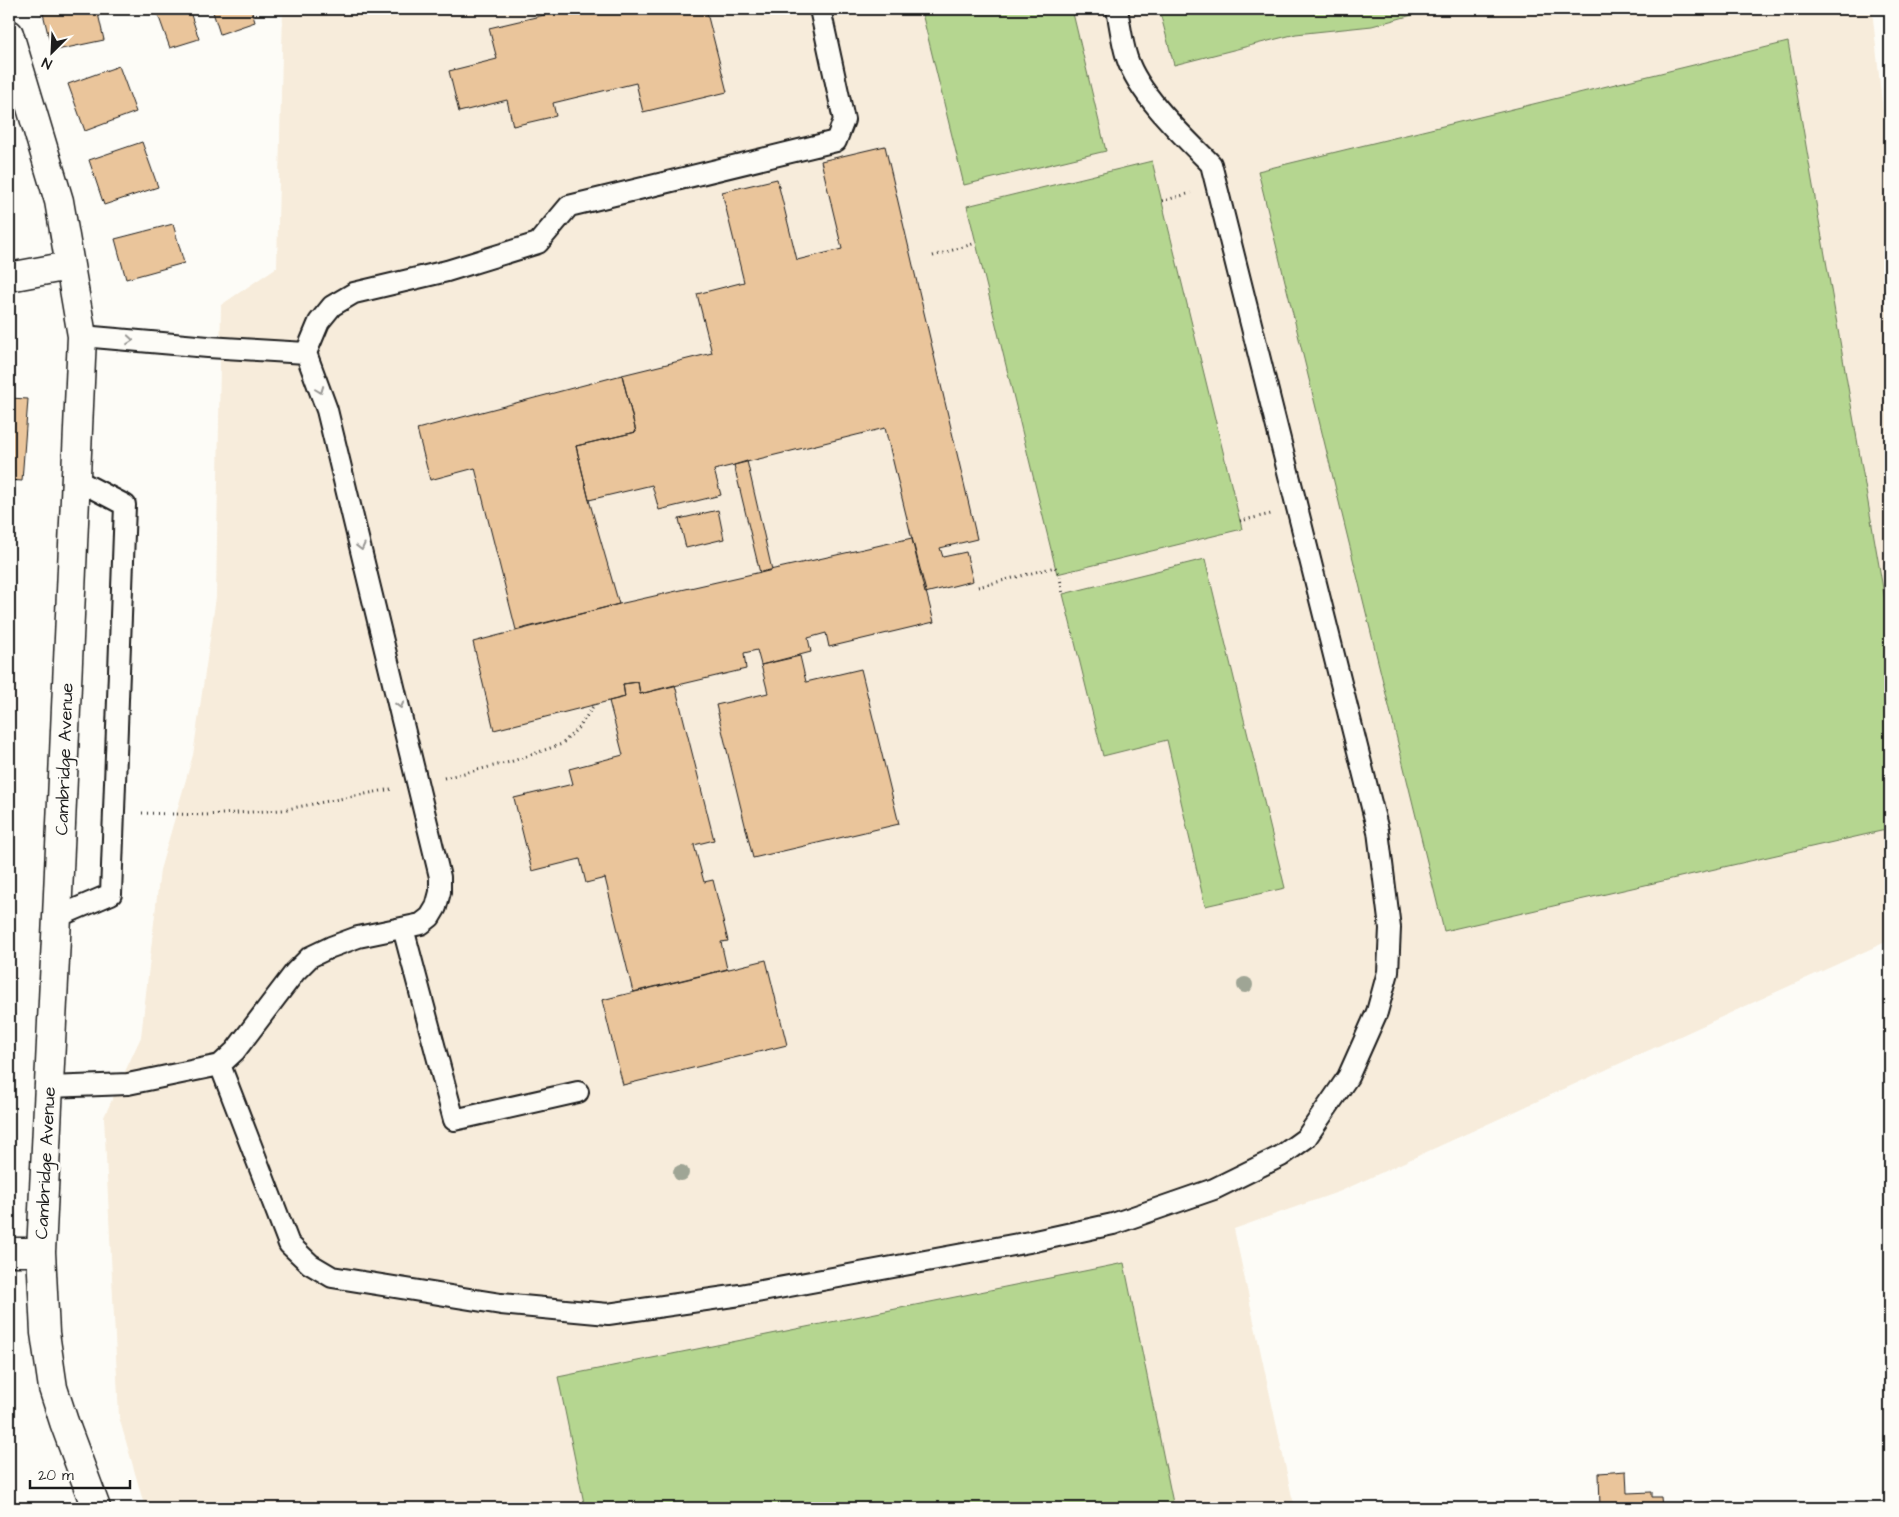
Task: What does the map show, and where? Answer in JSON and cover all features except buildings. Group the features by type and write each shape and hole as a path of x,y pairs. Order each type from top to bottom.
{"street":[{"name":"Cambridge Avenue","path":"9,34 59,200 82,336 41,1252 45,1334 53,1388 96,1508"},
{"path":"9,277 69,266"},
{"name":"Cambridge Avenue","path":"9,1252 41,1252"}],"lane":[{"path":"49,1087 128,1084 220,1065 235,1051 295,972 310,957 331,946 358,937 421,924 430,917 436,907 440,892 440,877 419,784 327,410 306,353 319,322 332,306 354,293 447,271 538,243 569,206 836,141 844,120 820,9"},
{"path":"220,1065 289,1244 310,1264 332,1278 501,1304 608,1314 740,1295 1035,1241 1113,1224 1214,1189 1281,1156 1306,1138 1348,1076 1377,1012 1388,972 1390,928 1378,832 1211,164 1142,88 1127,59 1117,9"},
{"path":"82,336 306,353"},
{"path":"57,918 111,894 125,505 75,479"},
{"path":"403,928 454,1120 578,1092"}],"path":[{"path":"933,256 976,243"},
{"path":"978,587 1056,567 1063,594"},
{"path":"114,813 206,815 282,810 419,784 510,762 562,744 580,726 594,705"}],"shaded area":[{"path":"283,9 1872,9 1890,179 1890,940 1341,1191 1234,1229 1292,1497 1296,1508 145,1508 119,1417 104,1117 141,1037 160,870 193,755 216,597 221,305 277,267"}],"green space":[{"path":"921,9 1072,9 1106,151 964,185"},
{"path":"1159,9 1434,9 1372,26 1296,34 1174,65"},
{"path":"1788,42 1890,629 1890,829 1444,931 1258,171"},
{"path":"1152,161 1242,529 1057,574 967,206"},
{"path":"1205,559 1285,888 1205,906 1167,740 1103,756 1063,594"},
{"path":"1124,1263 1174,1508 585,1508 558,1377"}]}
